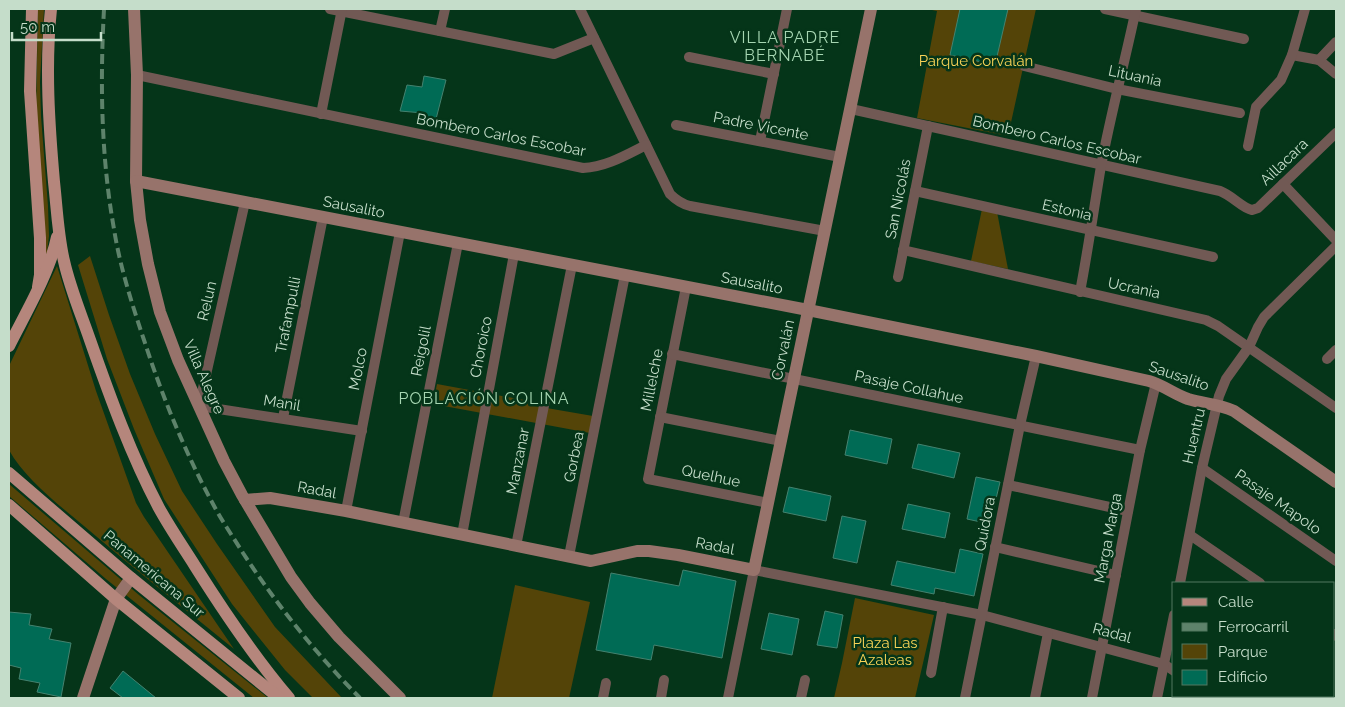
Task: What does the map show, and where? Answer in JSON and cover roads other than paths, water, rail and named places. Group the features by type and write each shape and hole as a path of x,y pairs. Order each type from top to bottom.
{"main road":[{"path":"32,9 30,91 40,238 40,276 38,287"},
{"path":"52,9 48,84 58,222 64,261 104,383 152,493 173,531 218,603 258,660 289,698"},
{"path":"9,346 54,252 58,222"},
{"name":"Panamericana Sur","path":"9,468 12,476 131,578 279,698"},
{"path":"11,509 116,599 239,698"}],"street":[{"name":"Villa Alegre","path":"134,9 137,75 136,181 142,236 158,304 178,360 224,461 291,578 310,603 361,660 400,698"},
{"path":"330,9 554,54 594,38"},
{"path":"440,32 445,9"},
{"path":"580,9 670,194 674,198 684,204 825,230"},
{"path":"760,141 787,9"},
{"name":"Corvalán","path":"728,698 871,9"},
{"path":"1105,9 1136,12 1244,39"},
{"path":"1248,146 1256,107 1281,80 1292,55 1305,9"},
{"path":"321,114 342,10"},
{"path":"1080,292 1117,88 1136,12"},
{"path":"1319,60 1336,42"},
{"path":"1292,55 1319,60 1336,74"},
{"path":"689,57 774,74"},
{"name":"Lituania","path":"1024,66 1117,88 1240,113"},
{"name":"Bombero Carlos Escobar","path":"137,75 583,168 607,164 646,145"},
{"name":"Bombero Carlos Escobar","path":"851,109 1220,191 1228,194 1246,208 1252,210"},
{"name":"Padre Vicente","path":"676,125 840,157"},
{"name":"San Nicolás","path":"898,278 928,126"},
{"name":"Aillacara","path":"1252,210 1258,208 1336,133"},
{"name":"Sausalito","path":"136,181 808,310 1036,356 1156,383 1190,400 1217,405 1234,411 1336,482"},
{"path":"1283,184 1336,240"},
{"name":"Estonia","path":"915,191 1213,257"},
{"name":"Relun","path":"198,406 245,202"},
{"name":"Trafampulli","path":"283,418 323,217"},
{"name":"Molco","path":"346,511 400,232"},
{"name":"Reigolil","path":"403,523 458,243"},
{"name":"Huentru","path":"1180,582 1202,468 1217,405 1226,379 1249,347 1264,317 1336,246"},
{"name":"Ucrania","path":"903,250 1212,322 1336,408"},
{"name":"Choroico","path":"462,535 514,254"},
{"name":"Manzanar","path":"516,546 572,265"},
{"name":"Gorbea","path":"569,556 625,275"},
{"name":"Millelche","path":"648,478 686,286"},
{"path":"1327,358 1336,350"},
{"name":"Pasaje Collahue","path":"672,354 1140,450"},
{"name":"Quidora","path":"965,698 1020,425 1036,356"},
{"name":"Marga Marga","path":"1092,698 1140,450 1156,383"},
{"name":"Manil","path":"198,406 362,431"},
{"path":"660,417 781,441"},
{"name":"Pasaje Mapolo","path":"1202,468 1336,561"},
{"name":"Quelhue","path":"648,478 768,504"},
{"path":"1008,485 1128,512"},
{"name":"Radal","path":"245,500 270,498 346,511 591,561 637,551 678,556 982,615 1164,664 1172,669"},
{"path":"1190,535 1259,582"},
{"path":"995,547 1116,575"},
{"path":"83,698 116,599 131,578"},
{"path":"931,673 943,607"},
{"path":"1157,698 1172,625"},
{"path":"1035,698 1048,633"},
{"path":"660,698 664,680"},
{"path":"801,698 805,680"},
{"path":"603,698 606,683"}],"railway":[{"path":"104,9 102,64 106,175 123,271 158,382 193,464 231,535 269,591 298,628 360,698"}],"district":[{"name":"VILLA PADRE BERNABÉ","path":"785,46"},
{"name":"POBLACIÓN COLINA","path":"484,398"}],"park label":[{"name":"Parque Corvalán","path":"976,61"},
{"name":"Plaza Las Azaleas","path":"885,652"}]}
